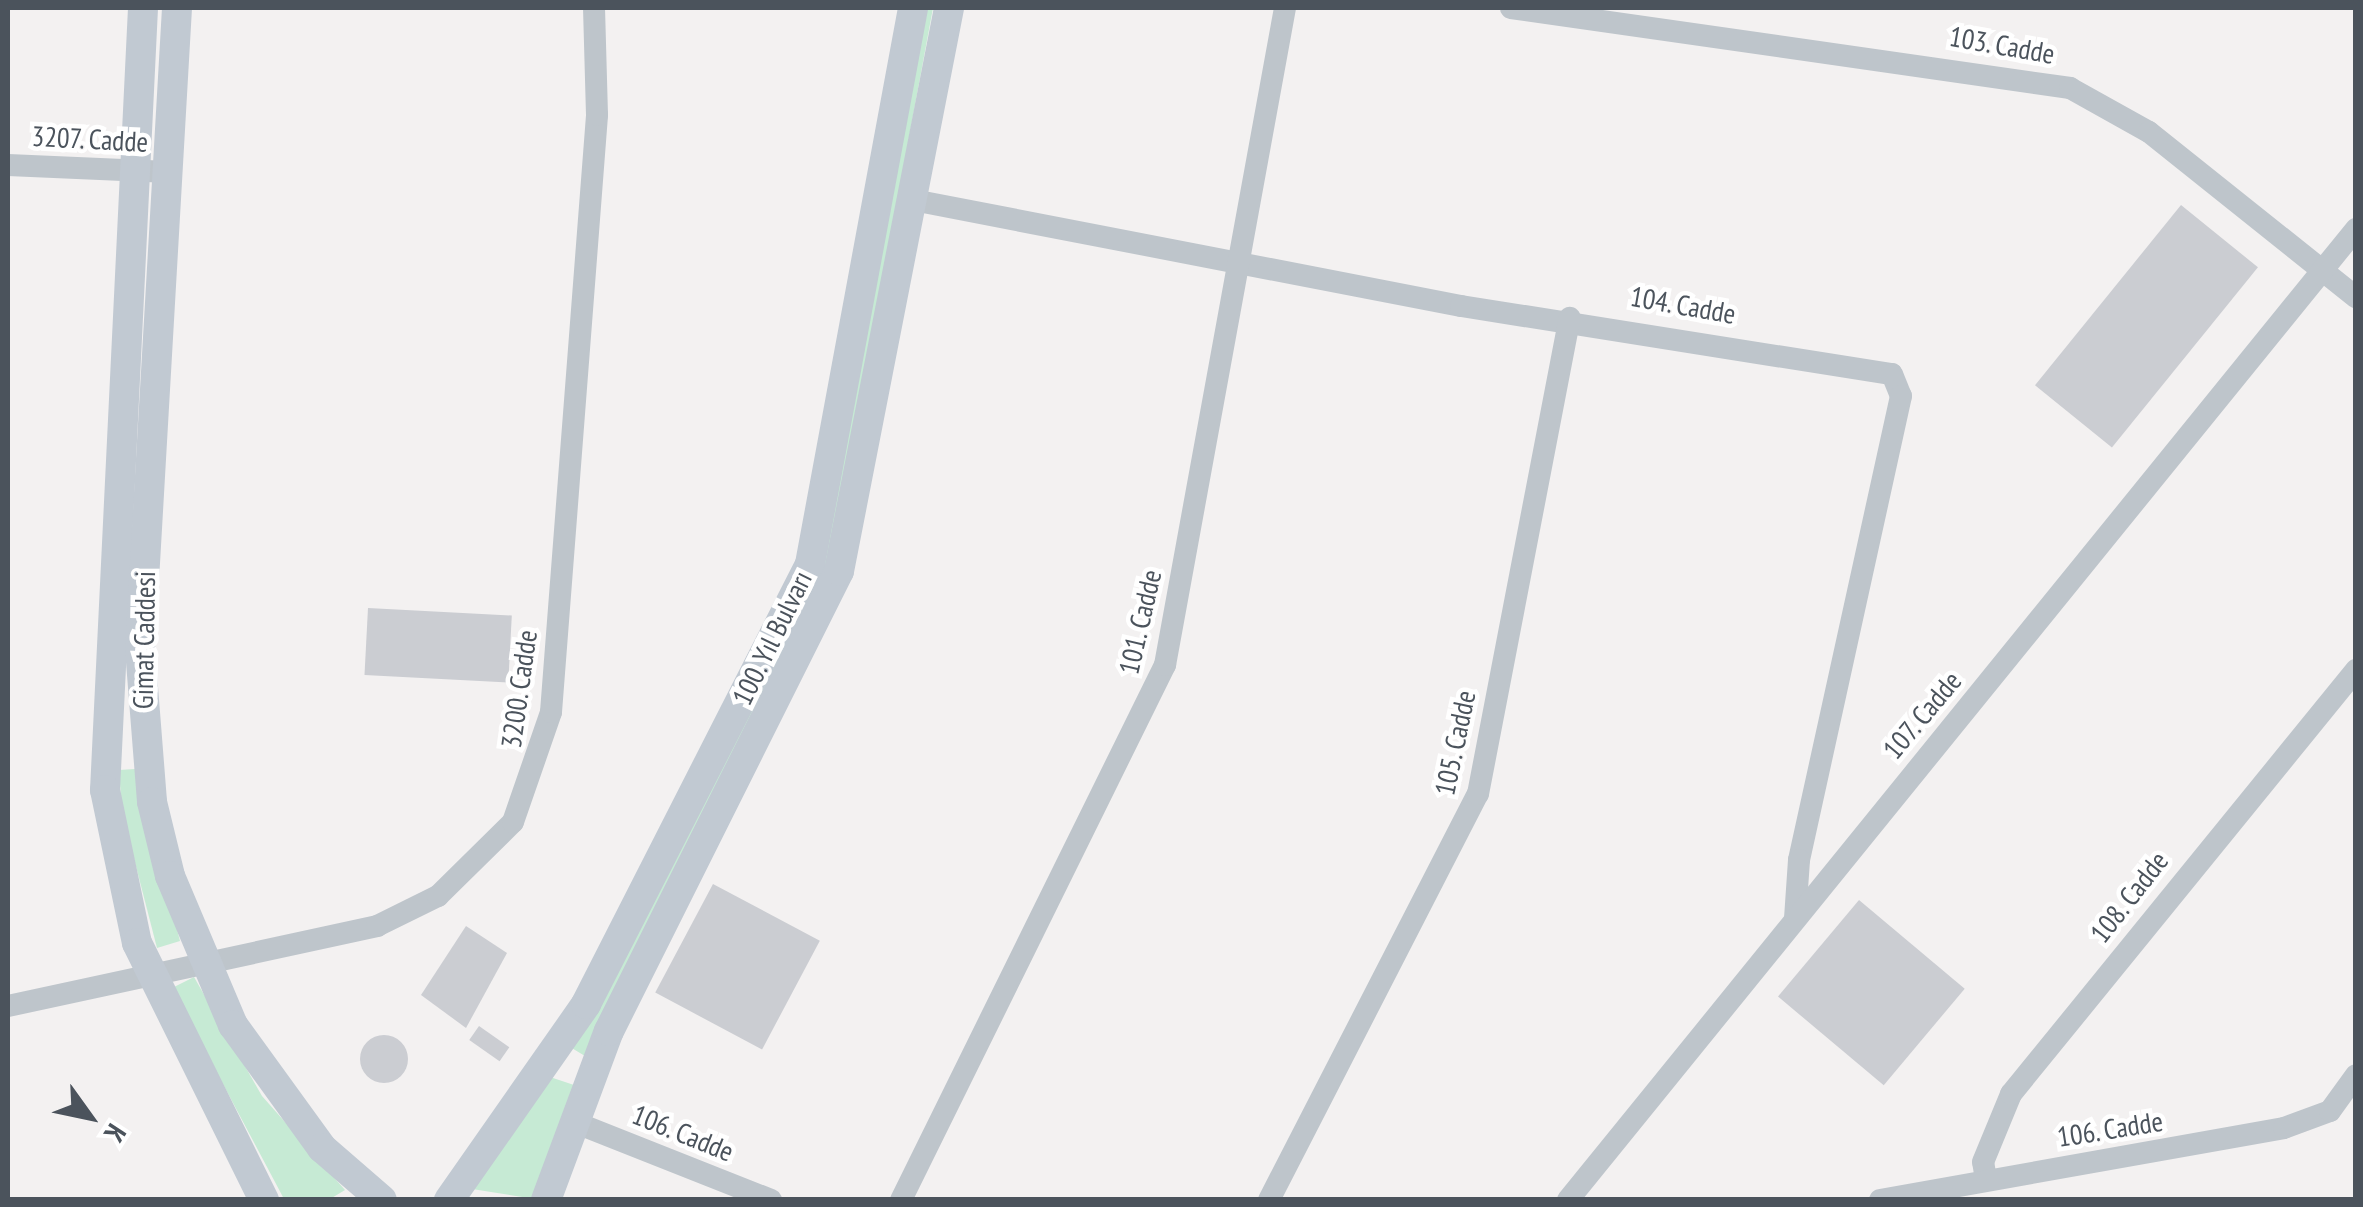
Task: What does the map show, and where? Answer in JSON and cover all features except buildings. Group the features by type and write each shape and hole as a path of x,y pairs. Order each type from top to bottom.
{"main road":[{"name":"Gimat Caddesi","path":"143,8 138,172 104,759 124,896 149,974 264,1200"},
{"name":"Gimat Caddesi","path":"177,8 140,649 145,756 170,876 203,960 256,1064 322,1148 382,1200"},
{"name":"100. Yıl Bulvarı","path":"449,1200 586,1004 810,564 913,8"},
{"name":"100. Yıl Bulvarı","path":"546,1200 628,990 839,571 949,8"},
{"path":"104,759 145,756"}],"street":[{"name":"3200. Cadde","path":"8,1006 203,960 327,939 412,910 490,851 532,786 551,712 573,452 597,115 594,8"},
{"name":"101. Cadde","path":"901,1200 1156,692 1241,264 1285,8"},
{"name":"103. Cadde","path":"1512,8 2070,88 2149,132 2356,297"},
{"name":"3207. Cadde","path":"8,165 169,172"},
{"name":"104. Cadde","path":"913,200 1241,264 1878,368 1898,383 1799,860 1795,918"},
{"name":"107. Cadde","path":"1568,1200 2356,229"},
{"path":"129,310 160,311"},
{"name":"105. Cadde","path":"1270,1200 1478,794 1570,318"},
{"name":"108. Cadde","path":"1986,1180 1983,1162 2011,1094 2356,670"},
{"path":"2349,1105 2356,1076"},
{"name":"106. Cadde","path":"1880,1200 2228,1142 2349,1105"},
{"name":"106. Cadde","path":"574,1122 771,1200"}],"green space":[{"path":"926,8 933,8 832,552 585,1056 570,1047 821,566"},
{"path":"135,769 180,941 157,948 122,812 119,770"},
{"path":"194,977 262,1096 345,1190 330,1199 284,1199 172,988"},
{"path":"550,1077 574,1085 535,1199 472,1189"}]}
